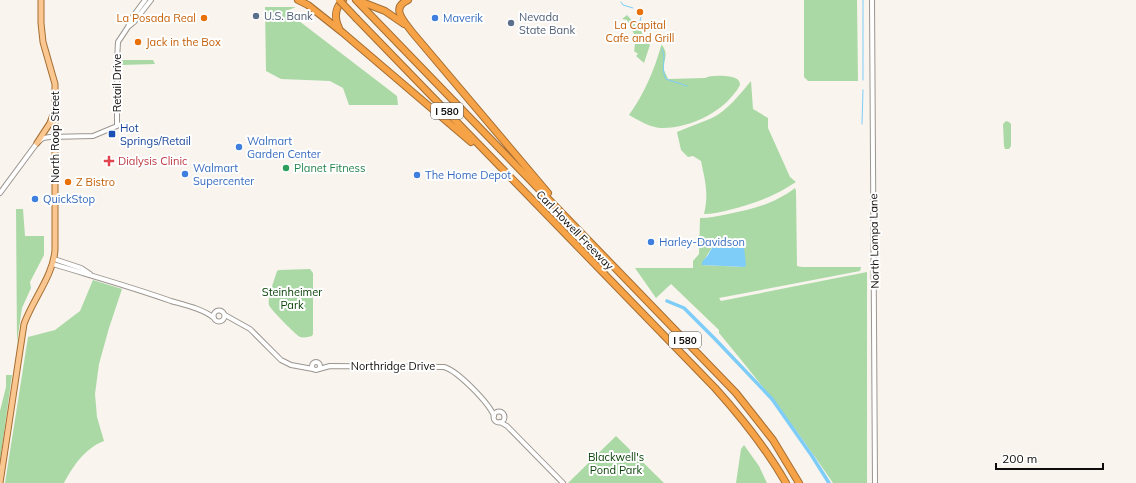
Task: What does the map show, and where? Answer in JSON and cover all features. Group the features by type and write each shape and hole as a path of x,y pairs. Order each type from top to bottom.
{"highway":[{"path":"298,0 308,5 342,32 465,136 536,204"},
{"name":"Carl Howell Freeway","path":"339,0 730,405 762,445 786,483"},
{"path":"342,32 338,27 335,17 337,8 343,0"},
{"path":"356,0 385,11 400,21 412,32"},
{"name":"Carl Howell Freeway","path":"356,0 736,394 776,444 799,483"},
{"path":"408,0 401,5 399,11 412,32 552,198 557,208"}],"main road":[{"name":"North Roop Street","path":"0,483 24,324 32,304 53,262 55,250 55,84 42,34 41,0"},
{"path":"37,143 50,123 55,110"}],"street":[{"name":"Retail Drive","path":"128,27 131,19 145,0"},
{"name":"Retail Drive","path":"55,137 93,136 117,126 117,47 120,38 128,27 152,0"},
{"name":"North Lompa Lane","path":"872,0 875,483"},
{"path":"0,193 37,143 43,138 55,137"},
{"name":"Northridge Drive","path":"53,262 81,268 90,274 204,312 218,322 233,320"},
{"name":"Northridge Drive","path":"204,312 221,310 233,320 250,329 278,358 287,363 301,366 313,366 316,362 319,366 444,367 450,369 489,406 499,412"},
{"path":"214,318 216,311"},
{"path":"222,321 225,318 225,314"},
{"name":"Northridge Drive","path":"313,366 316,370 319,366"},
{"name":"Northridge Drive","path":"489,406 494,416"},
{"path":"507,426 503,413 496,412 494,416 495,420 507,426 563,483"},
{"path":"500,422 504,418"}],"green space":[{"path":"804,0 857,0 858,81 808,81 804,77"},
{"path":"265,7 296,7 286,11 397,96 398,105 349,105 343,88 330,81 281,79 266,71"},
{"path":"627,15 640,29 650,45 644,63 636,56 638,54 634,51 635,38 632,29 627,20 622,19"},
{"path":"662,45 666,55 664,70 668,79 726,76 737,79 740,85 726,103 706,117 695,122 671,128 660,128 640,121 629,115 648,82"},
{"path":"121,60 153,60 155,64 121,65"},
{"path":"751,81 753,109 768,118 768,128 790,177 796,182 772,196 756,202 723,211 704,214 706,193 701,161 693,156 688,157 681,150 677,132 718,115"},
{"path":"1006,121 1011,124 1011,146 1009,149 1005,149 1004,146 1003,124"},
{"path":"795,188 797,266 861,267 860,271 719,298 721,301 867,272 867,483 833,483 778,406 719,333 719,330 671,284 656,298 635,268 693,268 693,261 699,254 700,218 707,218 755,208 787,194","holes":["734,242 736,245 744,246 744,267 702,265 713,246"]},
{"path":"16,209 23,209 25,236 44,236 44,255 30,282 31,288 22,308 17,342"},
{"name":"Steinheimer Park","path":"310,269 313,273 313,334 312,336 300,337 283,322 269,305 269,298 277,271"},
{"path":"93,280 122,289 99,364 95,394 97,417 104,441 91,448 80,458 64,483 5,483 28,337 55,330 80,311"},
{"path":"6,375 12,375 0,461 0,411 6,387"},
{"name":"Blackwell's Pond Park","path":"616,436 664,483 568,483"},
{"path":"744,445 759,466 767,483 736,483 741,449"}],"water":[{"path":"734,242 736,245 744,246 746,266 702,265 702,262 713,246"}],"waterway":[{"path":"863,0 863,80"},
{"path":"621,2 623,5 633,8"},
{"path":"641,17 640,21 646,23 652,34"},
{"path":"662,49 664,57 664,75 666,79 687,86"},
{"path":"862,124 863,90"},
{"path":"667,301 684,308 772,399 829,483"}],"place":[{"name":"La Capital Cafe and Grill","path":"640,12"},
{"name":"U.S. Bank","path":"256,16"},
{"name":"La Posada Real","path":"204,18"},
{"name":"Maverik","path":"435,18"},
{"name":"Nevada State Bank","path":"511,23"},
{"name":"Jack in the Box","path":"138,42"},
{"name":"Hot Springs/Retail","path":"112,134"},
{"name":"Walmart Garden Center","path":"239,147"},
{"name":"Dialysis Clinic","path":"109,161"},
{"name":"Planet Fitness","path":"286,168"},
{"name":"Walmart Supercenter","path":"185,174"},
{"name":"The Home Depot","path":"417,175"},
{"name":"Z Bistro","path":"68,182"},
{"name":"QuickStop","path":"35,199"},
{"name":"Harley-Davidson","path":"651,242"}]}
